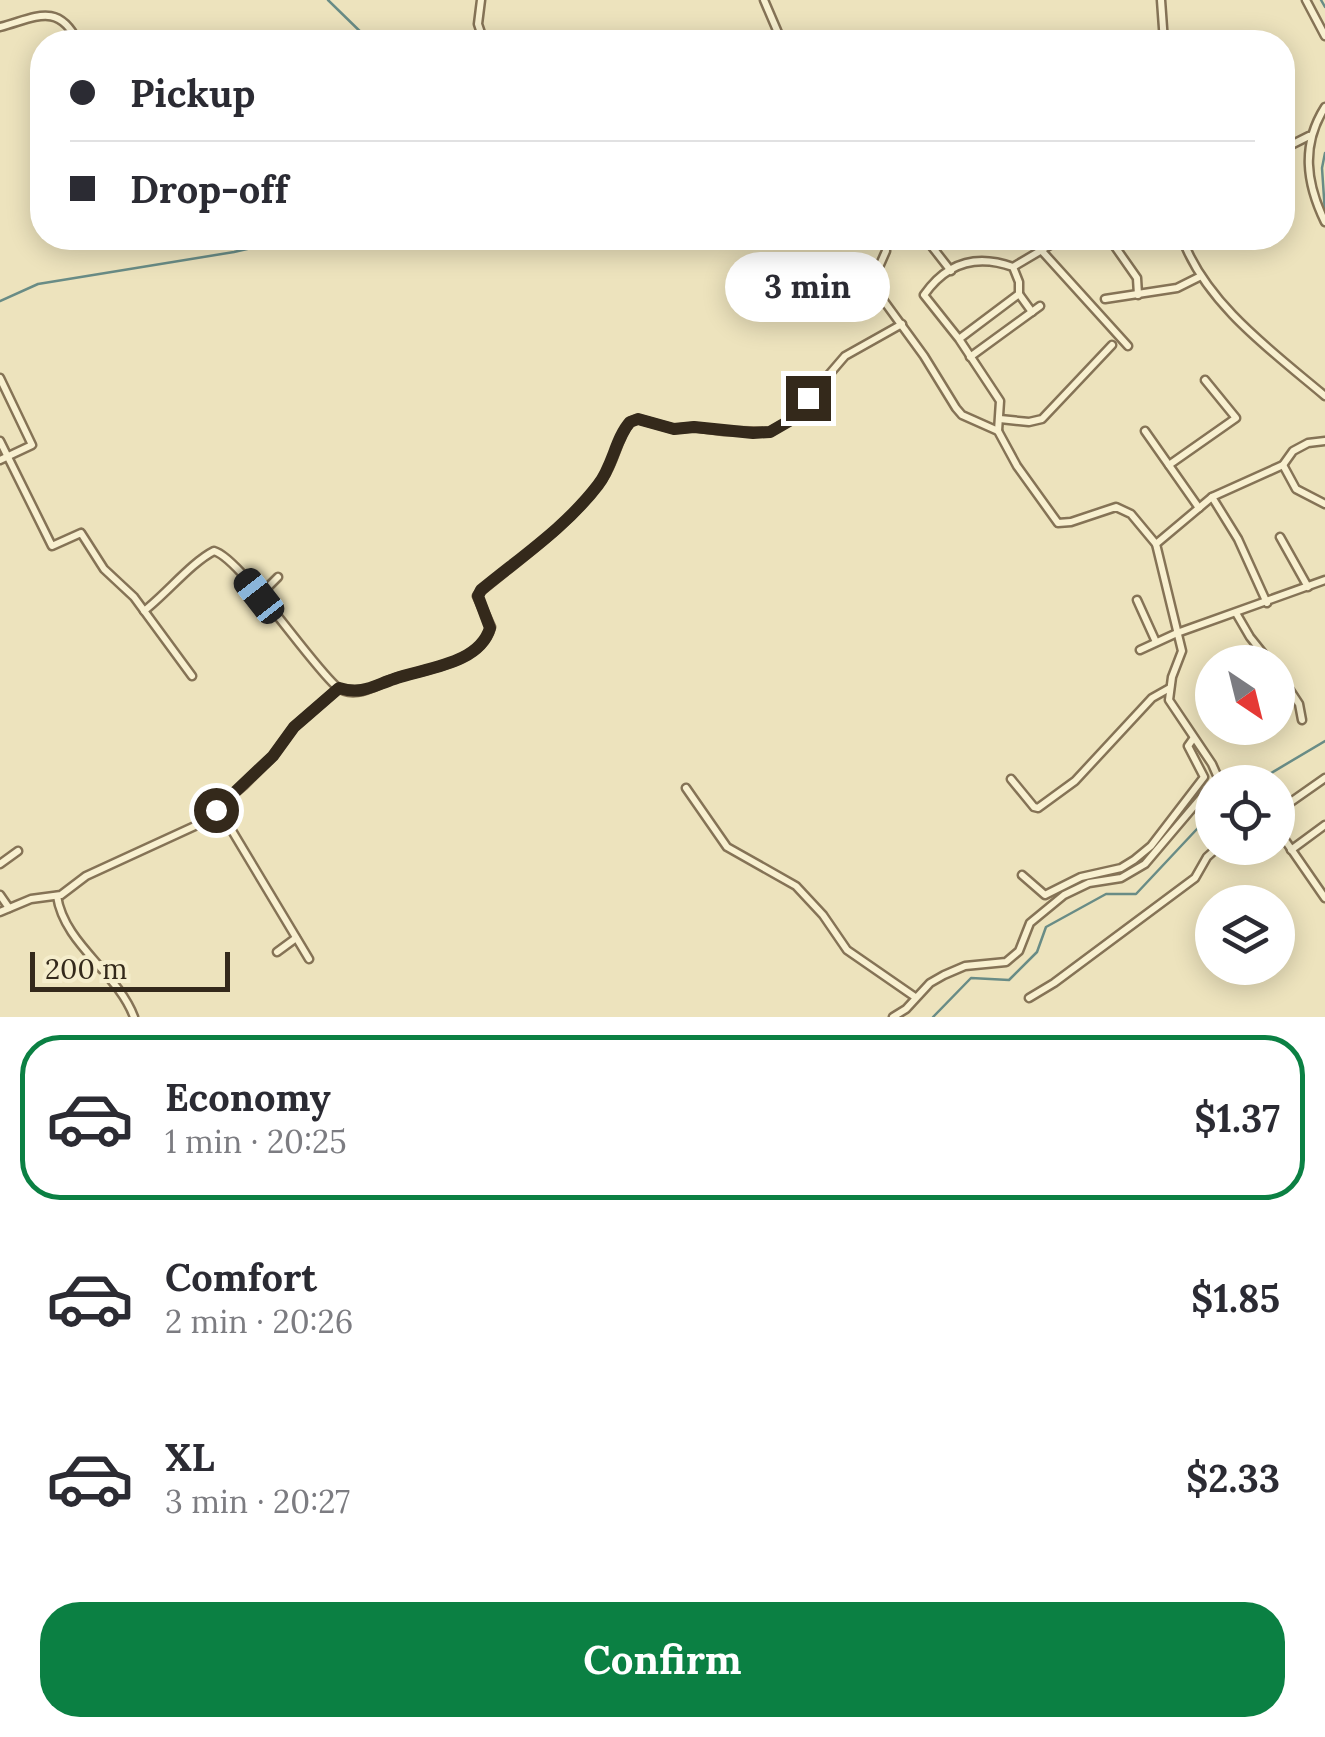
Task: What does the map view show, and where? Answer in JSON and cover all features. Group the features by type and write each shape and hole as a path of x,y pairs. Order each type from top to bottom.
{"street":[{"path":"480,30 481,0"},
{"path":"764,0 777,30"},
{"path":"1161,0 1163,30"},
{"path":"1306,0 1325,36"},
{"path":"0,26 52,15 65,21 71,30"},
{"path":"1325,107 1310,135 1308,173 1325,222"},
{"path":"1295,143 1310,135"},
{"path":"886,250 876,282 882,297 962,415 998,432 1058,523 1116,507 1131,514 1156,544 1182,651 1169,689 1172,709 1212,765"},
{"path":"934,250 951,271"},
{"path":"998,432 1000,401 924,294 966,261 978,258 1014,267 1041,250 1128,346"},
{"path":"1119,250 1134,271 1138,295"},
{"path":"1188,250 1201,276 1243,324 1325,396"},
{"path":"1014,267 1019,294 1032,312"},
{"path":"1105,299 1178,288 1201,276"},
{"path":"959,339 1019,294"},
{"path":"970,356 1040,306"},
{"path":"144,611 214,551 231,560 339,688 362,692 436,669 484,640 490,628 479,603 481,590 580,506 610,468 630,422 638,419 674,429 770,432 789,421 846,356 902,324"},
{"path":"1000,419 1042,420 1112,345"},
{"path":"0,378 32,445 4,459"},
{"path":"1169,465 1236,418 1205,380"},
{"path":"1145,431 1200,508"},
{"path":"0,441 4,459 52,546 81,533 104,569 144,611 192,676"},
{"path":"1156,544 1212,497 1283,465 1294,450 1308,443 1325,441"},
{"path":"1283,465 1296,490 1325,504"},
{"path":"1212,497 1238,539 1267,602"},
{"path":"1280,537 1308,587"},
{"path":"259,596 278,577"},
{"path":"1140,650 1325,580"},
{"path":"1137,600 1156,642"},
{"path":"1236,613 1256,645"},
{"path":"0,912 32,899 57,896 86,876 192,828 273,756 294,727 339,688"},
{"path":"1011,779 1034,807 1042,806 1074,781 1152,698 1169,689"},
{"path":"1295,699 1302,720"},
{"path":"1022,875 1045,895 1081,878 1121,868 1144,852 1204,777 1188,746 1193,738"},
{"path":"1295,799 1325,778"},
{"path":"686,788 727,846 796,886 824,914 847,950 915,997"},
{"path":"893,1017 930,983 956,969 1006,962 1019,951 1030,922 1051,904 1089,883 1121,878 1144,864 1195,806"},
{"path":"216,810 309,959"},
{"path":"1295,847 1325,825"},
{"path":"0,864 18,852"},
{"path":"1295,856 1325,898"},
{"path":"1028,998 1054,984 1195,878 1202,865"},
{"path":"0,895 9,908"},
{"path":"57,896 67,925 120,989 134,1017"},
{"path":"277,952 296,938"}],"waterway":[{"path":"328,0 359,30"},
{"path":"1321,0 1325,7"},
{"path":"1325,153 1325,213"},
{"path":"0,301 38,284 243,250"},
{"path":"1285,765 1325,741"},
{"path":"933,1017 971,978 1009,980 1037,952 1046,927 1106,894 1136,894 1195,831"}],"route":[{"path":"216,810 273,756 294,727 339,688 362,692 436,669 478,646 490,634 489,621 479,603 481,590 580,506 610,468 630,422 638,419 674,429 770,432 789,421 808,398"}]}
